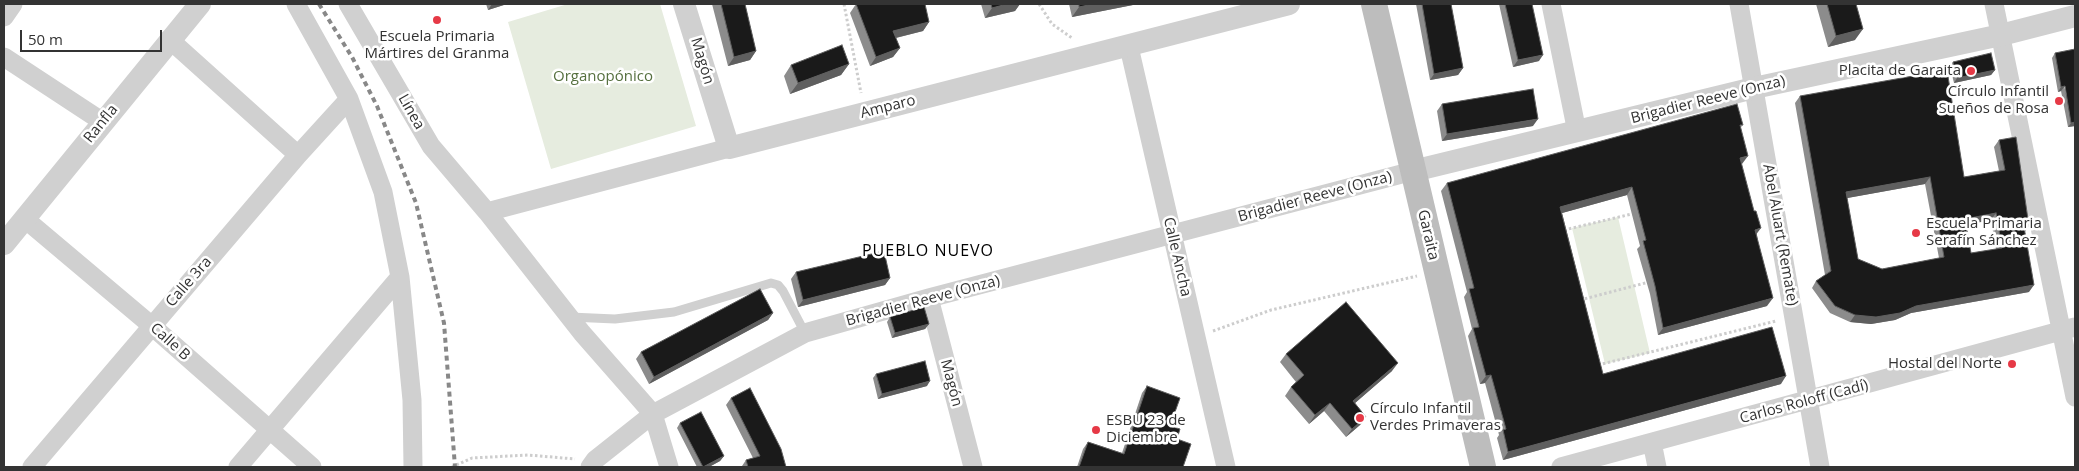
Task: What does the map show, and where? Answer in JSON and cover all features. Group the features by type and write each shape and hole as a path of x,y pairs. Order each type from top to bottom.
{"main road":[{"name":"Garaita","path":"1374,4 1483,467"}],"street":[{"path":"4,17 13,4"},
{"name":"Ranfla","path":"4,244 169,39 200,4"},
{"path":"296,4 349,99 383,192 400,277 412,400 413,467"},
{"name":"Línea","path":"348,4 431,146 487,212 570,317 653,414"},
{"name":"Magón","path":"684,4 729,148"},
{"name":"Amparo","path":"487,212 1289,4"},
{"path":"1551,4 1577,132"},
{"name":"Abel Aluart (Remate)","path":"1739,4 1820,467"},
{"path":"1994,4 2068,329 2075,397"},
{"name":"Brigadier Reeve (Onza)","path":"593,464 653,414 804,333 929,298 1414,171 1754,88 2001,35 2075,16"},
{"path":"169,39 298,155"},
{"name":"Calle Ancha","path":"1128,46 1226,467"},
{"path":"4,57 103,122"},
{"name":"Calle 3ra","path":"32,467 298,155 349,99"},
{"name":"Calle B","path":"25,219 152,326 312,467"},
{"path":"238,467 400,277"},
{"name":"Magón","path":"929,298 973,467"},
{"name":"Carlos Roloff (Cadí)","path":"1561,467 2068,329"},
{"path":"653,414 669,467"},
{"path":"1652,442 1657,467"}],"lane":[{"path":"570,317 615,320 674,312 771,282 778,285 783,291 804,333"}],"path":[{"path":"844,4 865,113"},
{"path":"1039,4 1052,24 1095,54"},
{"path":"1563,231 1637,212"},
{"path":"1195,334 1225,328 1271,310 1437,271"},
{"path":"1574,301 1659,280"},
{"path":"1595,366 1794,316"},
{"path":"452,467 472,458 528,455 593,464"}],"green space":[{"name":"Organopónico","path":"568,4 660,4 696,126 551,169 508,22"},
{"path":"1618,217 1650,353 1605,364 1572,228"}],"building":[{"path":"721,4 745,4 756,51 734,57"},
{"path":"856,4 925,4 929,22 893,31 900,48 876,57"},
{"path":"991,4 1007,4 992,8"},
{"path":"1079,4 1093,4 1079,7"},
{"path":"1422,4 1451,4 1463,68 1434,74"},
{"path":"1505,4 1532,4 1543,55 1518,60"},
{"path":"1827,4 1856,4 1863,29 1836,36"},
{"path":"842,45 849,64 798,83 791,65"},
{"path":"2075,49 2075,122 2071,123 2065,86 2061,87 2055,53"},
{"name":"Placita de Garaita","path":"1991,53 1995,70 1957,78 1953,62"},
{"path":"1947,70 1964,177 2005,170 1999,140 2016,137 2029,226 2024,227 2034,285 1916,306 1900,313 1876,317 1855,315 1835,306 1816,281 1831,271 1800,96","holes":["1930,177 1944,257 1882,269 1858,259 1846,192","1996,213 2002,248 1971,253 1965,219"]},
{"path":"1533,89 1538,119 1447,134 1442,104"},
{"path":"1737,104 1743,125 1740,125 1748,156 1740,158 1754,211 1756,211 1761,228 1755,230 1773,298 1663,328 1655,286 1643,241 1646,240 1632,187 1560,207 1603,374 1772,327 1786,376 1508,452 1503,430 1506,429 1491,375 1486,376 1473,328 1479,327 1469,289 1474,288 1447,183"},
{"path":"884,251 890,278 803,300 796,272"},
{"path":"760,289 773,313 654,377 641,352"},
{"path":"1346,302 1398,363 1353,401 1366,417 1352,429 1330,403 1315,415 1291,387 1304,375 1286,354"},
{"path":"924,307 929,324 895,333 890,317"},
{"path":"925,361 930,381 882,394 876,374"},
{"path":"1147,386 1180,398 1170,426 1180,429 1177,439 1191,444 1183,467 1079,467 1088,442 1124,454"},
{"path":"750,388 781,449 786,467 748,467 746,460 760,456 731,398"},
{"path":"701,412 724,456 703,467 680,423"}],"railway":[{"path":"319,4 352,57 377,106 416,203 444,323 455,467"}],"place":[{"name":"Escuela Primaria Mártires del Granma","path":"437,20"},
{"name":"Placita de Garaita","path":"1971,71"},
{"name":"Círculo Infantil Sueños de Rosa","path":"2059,101"},
{"name":"Escuela Primaria Serafín Sánchez","path":"1916,233"},
{"name":"Hostal del Norte","path":"2012,364"},
{"name":"Círculo Infantil Verdes Primaveras","path":"1360,418"},
{"name":"ESBU 23 de Diciembre","path":"1096,430"}],"district":[{"name":"PUEBLO NUEVO","path":"928,251"}]}
